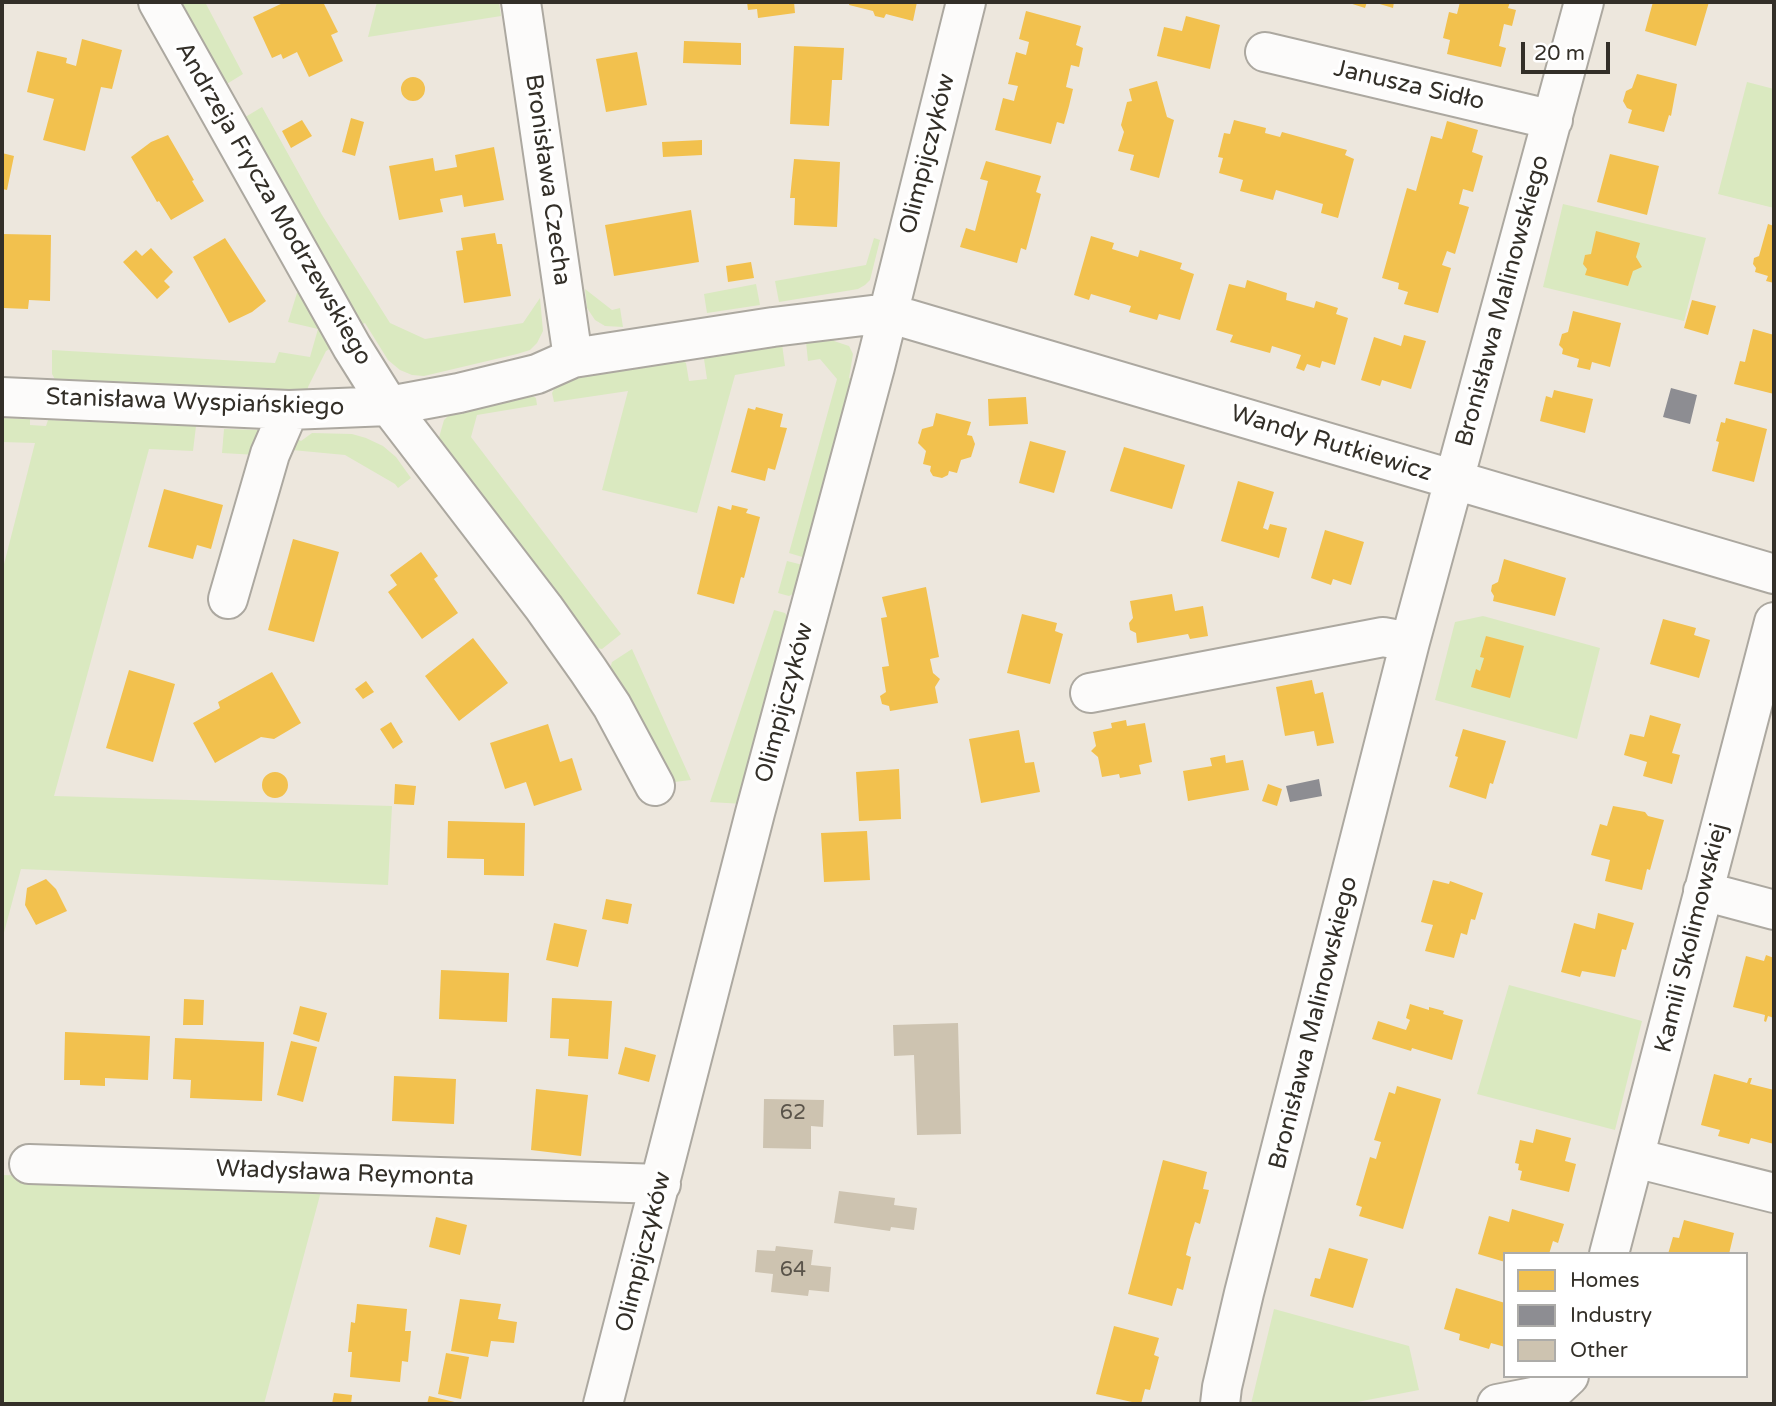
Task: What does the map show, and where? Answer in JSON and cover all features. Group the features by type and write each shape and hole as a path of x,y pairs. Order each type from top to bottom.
{"street":[{"name":"Andrzeja Frycza Modrzewskiego","path":"158,2 352,347 389,406"},
{"name":"Bronisława Czecha","path":"520,2 573,358"},
{"name":"Olimpijczyków","path":"603,1404 888,313 966,2"},
{"name":"Bronisława Malinowskiego","path":"1220,1404 1244,1293 1410,642 1584,2"},
{"name":"Janusza Sidło","path":"1265,52 1553,120"},
{"path":"654,786 612,706 588,670 544,607 389,406 537,374 573,358 773,327 888,313"},
{"name":"Wandy Rutkiewicz","path":"888,313 1774,574"},
{"name":"Stanisława Wyspiańskiego","path":"2,397 289,410 389,406"},
{"path":"228,599 270,454 289,410"},
{"name":"Kamili Skolimowskiej","path":"1610,1252 1774,622"},
{"path":"1090,694 1383,637 1410,642"},
{"path":"1703,891 1774,910"},
{"path":"1635,1158 1774,1193"},
{"name":"Władysława Reymonta","path":"29,1164 661,1184"},
{"path":"1497,1404 1538,1396 1554,1390 1567,1378"}],"green space":[{"path":"167,2 205,2 243,74 217,90"},
{"path":"377,2 499,2 501,16 368,37"},
{"path":"1747,82 1774,89 1774,208 1718,194"},
{"path":"262,107 322,215 390,323 425,339 523,323 540,298 543,331 537,343 530,350 517,354 424,376 400,370 388,360 365,323 355,328 237,122"},
{"path":"1563,204 1706,238 1684,321 1543,287"},
{"path":"874,238 880,240 870,280 865,285 858,289 779,302 775,281 866,265"},
{"path":"756,284 760,305 707,313 704,294"},
{"path":"308,286 338,344 326,351 308,387 307,396 58,385 52,374 52,350 275,363 279,352 310,357 318,329 288,322 297,293"},
{"path":"585,289 612,310 620,308 623,327 605,326 595,320 587,308"},
{"path":"832,331 834,341 849,346 853,354 849,378 856,380 809,559 789,553 837,379 820,359 808,361 806,342"},
{"path":"782,344 785,366 735,375 697,513 602,490 628,391 554,402 552,393 558,381 675,355 686,363 689,381 707,379 704,359 712,349"},
{"path":"524,391 536,398 537,405 477,415 471,437 621,634 602,649 588,646 438,441 444,420 454,410"},
{"path":"2,418 30,419 30,425 46,426 48,420 196,426 193,451 149,449 54,796 392,806 388,885 21,869 2,940 2,572 35,443 2,442"},
{"path":"224,429 265,430 257,455 222,453"},
{"path":"312,433 352,434 366,438 383,446 396,457 411,478 398,488 345,455 292,450 293,436 301,441"},
{"path":"787,561 807,566 801,590 789,596 778,593"},
{"path":"774,610 785,613 791,624 743,804 710,802"},
{"path":"1483,616 1600,648 1577,739 1435,700 1455,622"},
{"path":"632,649 691,780 666,783 608,676 612,662"},
{"path":"1509,985 1642,1021 1615,1130 1477,1094"},
{"path":"2,1175 323,1184 264,1404 2,1404"},
{"path":"1274,1309 1409,1346 1419,1390 1347,1404 1251,1404"}],"building: Homes":[{"path":"285,2 323,2 338,32 331,35 343,61 309,77 297,52 283,59 281,54 272,58 253,17"},
{"path":"747,2 794,2 795,13 758,18 757,9 748,10"},
{"path":"850,2 917,2 913,21 886,14 884,18 875,16 873,11 849,5"},
{"path":"1346,2 1367,2 1365,8"},
{"path":"1373,2 1394,2 1393,8"},
{"path":"1460,2 1510,2 1508,8 1516,10 1512,26 1504,24 1499,46 1506,48 1501,67 1447,54 1450,40 1443,38 1449,12 1457,14"},
{"path":"1653,2 1709,2 1696,46 1645,31"},
{"path":"1026,11 1081,26 1076,45 1083,48 1079,67 1071,65 1066,87 1073,89 1069,106 1064,124 1057,122 1051,144 995,130 1003,98 1014,101 1018,86 1008,84 1016,52 1026,55 1029,42 1019,39"},
{"path":"1186,16 1220,25 1210,69 1157,56 1164,27 1182,31"},
{"path":"82,39 122,50 112,89 101,87 85,151 43,140 54,99 27,92 37,51 67,58 66,63 76,66"},
{"path":"684,41 741,43 741,65 683,63"},
{"path":"794,46 844,48 842,80 832,80 829,126 790,124"},
{"path":"637,52 647,105 606,112 596,59"},
{"path":"1637,74 1677,84 1671,116 1669,115 1664,132 1628,123 1632,110 1627,108 1623,101"},
{"path":"408,77 418,77 425,84 425,94 418,101 408,101 401,94 401,84"},
{"path":"1157,81 1167,117 1174,120 1159,178 1130,170 1134,155 1118,151 1124,132 1121,125 1127,102 1132,101 1129,89"},
{"path":"351,118 364,122 355,156 342,152"},
{"path":"302,120 312,136 291,148 282,131"},
{"path":"1234,120 1266,128 1265,133 1280,137 1282,132 1347,150 1345,155 1354,159 1338,218 1321,213 1323,204 1276,190 1273,200 1240,191 1243,180 1219,173 1223,158 1218,157 1224,133 1230,134"},
{"path":"1447,121 1478,130 1472,152 1483,156 1473,192 1463,189 1459,204 1469,207 1455,254 1447,251 1442,265 1451,268 1438,313 1404,304 1408,292 1398,289 1399,283 1382,278 1407,188 1416,191 1431,136 1442,139"},
{"path":"168,135 204,201 171,220 159,201 157,202 131,157 151,142"},
{"path":"702,140 702,155 663,157 662,142"},
{"path":"494,147 504,200 464,207 462,195 440,199 443,212 399,220 389,166 433,158 435,171 457,167 455,155"},
{"path":"2,153 14,156 7,190 2,189"},
{"path":"1610,154 1659,166 1647,215 1597,202"},
{"path":"794,159 840,162 837,227 794,225 795,198 790,198"},
{"path":"986,161 1041,176 1036,192 1041,194 1026,250 1021,248 1017,263 960,247 966,228 975,231 988,181 980,179"},
{"path":"691,210 699,262 614,276 605,225"},
{"path":"1768,224 1774,226 1774,283 1766,281 1768,276 1755,272 1753,264 1754,258 1759,256"},
{"path":"1596,231 1640,243 1636,257 1642,267 1633,271 1628,286 1585,275 1585,255 1591,254"},
{"path":"495,233 497,244 502,244 511,296 464,303 456,251 463,250 461,238"},
{"path":"2,234 51,235 50,301 29,300 28,309 4,308"},
{"path":"1091,236 1114,243 1112,249 1138,257 1140,250 1182,263 1180,269 1194,274 1180,320 1159,314 1157,320 1129,312 1131,306 1091,294 1089,300 1074,295"},
{"path":"225,238 266,301 252,312 229,323 193,257"},
{"path":"151,248 173,272 164,281 170,287 157,299 123,262 136,250 142,256"},
{"path":"751,262 754,278 728,282 726,266"},
{"path":"1247,280 1287,293 1286,300 1314,308 1316,301 1338,308 1336,314 1348,318 1335,365 1322,361 1320,368 1307,364 1304,371 1296,368 1301,355 1272,346 1270,353 1230,342 1233,335 1216,330 1229,284 1245,288"},
{"path":"1692,300 1716,306 1708,335 1684,328"},
{"path":"1573,311 1621,323 1610,367 1592,362 1590,370 1577,367 1579,359 1562,354 1563,349 1559,345 1562,334 1568,332"},
{"path":"1753,329 1774,335 1774,394 1734,384 1740,361 1745,362"},
{"path":"1404,335 1426,341 1411,389 1382,380 1380,386 1361,380 1374,337 1401,346"},
{"path":"1554,390 1593,399 1585,433 1540,421 1546,396 1552,398"},
{"path":"1026,397 1028,424 989,426 988,399"},
{"path":"756,407 783,414 780,427 787,428 775,470 768,468 765,481 731,472 748,408 755,410"},
{"path":"936,413 971,422 967,435 972,436 975,444 971,457 961,460 957,473 949,471 948,475 942,478 933,476 931,466 923,464 926,451 918,443 922,429 933,426"},
{"path":"1726,418 1767,429 1754,482 1712,471 1721,422 1725,423"},
{"path":"1030,441 1066,451 1054,493 1019,483"},
{"path":"1124,447 1185,465 1172,509 1110,491"},
{"path":"1238,481 1274,492 1263,528 1268,530 1270,524 1287,528 1279,558 1221,541"},
{"path":"164,489 223,505 211,549 197,545 193,559 148,547"},
{"path":"732,505 748,509 746,513 760,517 744,578 741,577 734,604 697,594 718,506 731,510"},
{"path":"1325,530 1364,542 1351,585 1333,579 1331,585 1311,578"},
{"path":"293,539 339,552 314,642 268,630"},
{"path":"421,552 438,576 434,579 458,613 422,639 388,592 397,585 390,575"},
{"path":"1504,559 1566,578 1555,616 1493,601 1492,585 1498,582"},
{"path":"926,587 939,657 930,659 933,673 940,679 935,687 938,703 890,711 889,706 882,704 880,696 886,692 882,667 889,666 881,618 887,617 882,597"},
{"path":"1172,594 1175,611 1203,606 1208,636 1190,639 1188,634 1137,643 1136,633 1130,630 1129,623 1133,618 1130,601"},
{"path":"1022,614 1057,623 1055,631 1063,634 1050,684 1007,673"},
{"path":"1663,619 1696,628 1694,635 1710,640 1699,678 1650,664"},
{"path":"1486,636 1524,646 1510,698 1471,687 1476,669 1480,671 1484,658 1480,657"},
{"path":"473,638 508,683 459,721 425,676"},
{"path":"129,670 175,684 153,762 106,748"},
{"path":"272,672 301,723 274,739 261,737 215,763 193,723 220,708 218,702"},
{"path":"1312,680 1315,694 1323,692 1334,743 1317,746 1314,731 1285,736 1276,687"},
{"path":"366,681 374,692 363,699 355,689"},
{"path":"1650,715 1681,724 1672,753 1680,755 1672,784 1643,776 1647,762 1624,755 1630,734 1644,737"},
{"path":"1126,720 1127,726 1145,723 1152,762 1139,765 1141,774 1120,778 1119,774 1102,777 1098,757 1091,751 1096,746 1093,732 1112,728 1111,723"},
{"path":"391,722 403,742 393,749 380,729"},
{"path":"548,724 560,762 572,758 582,790 534,806 526,782 505,789 490,743"},
{"path":"1463,729 1506,741 1486,799 1449,787"},
{"path":"1019,730 1025,763 1034,762 1040,792 981,803 969,739"},
{"path":"1225,755 1226,763 1243,760 1249,790 1188,801 1183,771 1212,766 1210,758"},
{"path":"899,769 901,819 859,821 856,772"},
{"path":"275,772 285,775 288,785 285,795 275,798 265,795 262,785 265,775"},
{"path":"395,784 416,786 414,805 394,804"},
{"path":"1268,784 1282,789 1277,806 1262,801"},
{"path":"1613,806 1645,812 1648,816 1664,820 1642,890 1605,881 1610,860 1591,855 1600,824 1607,826"},
{"path":"448,821 525,823 524,876 484,875 484,859 447,858"},
{"path":"867,831 870,880 824,882 821,833"},
{"path":"46,879 56,889 67,911 36,925 25,905 27,888"},
{"path":"1433,880 1449,884 1450,881 1483,893 1475,920 1471,919 1467,935 1461,933 1454,958 1425,951 1433,925 1421,922"},
{"path":"606,899 632,904 628,924 602,919"},
{"path":"1598,913 1634,923 1626,950 1622,949 1615,977 1582,971 1580,977 1561,972 1574,923 1595,929"},
{"path":"554,923 587,930 578,967 546,960"},
{"path":"1766,955 1774,958 1774,1018 1768,1016 1766,1022 1765,1015 1733,1007 1746,956 1764,961"},
{"path":"441,970 509,973 507,1022 439,1019"},
{"path":"552,998 612,1001 608,1059 568,1056 569,1039 550,1038"},
{"path":"184,999 204,1000 203,1025 183,1025"},
{"path":"1410,1004 1444,1011 1443,1014 1463,1020 1452,1060 1372,1039 1378,1021 1406,1030 1410,1020 1406,1018"},
{"path":"300,1006 327,1013 319,1042 293,1034"},
{"path":"65,1032 150,1036 148,1080 105,1078 105,1086 80,1085 80,1080 64,1080"},
{"path":"175,1038 264,1042 262,1101 190,1098 191,1080 173,1079"},
{"path":"291,1041 317,1047 303,1102 277,1095"},
{"path":"625,1047 656,1055 649,1082 618,1074"},
{"path":"1714,1074 1747,1083 1749,1078 1752,1078 1750,1084 1774,1090 1774,1144 1751,1138 1749,1144 1718,1136 1720,1130 1701,1125"},
{"path":"394,1076 456,1079 454,1124 392,1121"},
{"path":"1397,1086 1441,1099 1403,1229 1359,1216 1362,1207 1356,1205 1370,1157 1376,1159 1381,1142 1374,1140 1389,1092 1395,1094"},
{"path":"536,1089 588,1095 581,1156 531,1150"},
{"path":"1536,1129 1571,1138 1565,1161 1576,1164 1569,1192 1520,1180 1522,1171 1518,1170 1519,1164 1515,1163 1520,1140 1533,1143"},
{"path":"1163,1160 1207,1172 1203,1189 1209,1190 1200,1224 1195,1222 1190,1239 1186,1255 1191,1257 1183,1290 1177,1288 1172,1306 1128,1294"},
{"path":"1512,1209 1564,1224 1558,1243 1553,1241 1550,1252 1503,1252 1503,1261 1478,1254 1489,1216 1509,1222"},
{"path":"436,1217 467,1225 460,1255 429,1247"},
{"path":"1684,1220 1734,1233 1729,1252 1669,1252 1673,1237 1679,1238"},
{"path":"1329,1248 1368,1259 1353,1308 1310,1296 1315,1278 1320,1279"},
{"path":"1456,1288 1503,1302 1503,1346 1491,1343 1489,1349 1459,1340 1460,1334 1444,1329"},
{"path":"460,1299 501,1304 498,1319 517,1322 514,1343 491,1341 488,1357 451,1351"},
{"path":"357,1304 407,1309 405,1331 411,1331 408,1362 402,1361 400,1382 350,1377 352,1352 348,1352 351,1322 355,1323"},
{"path":"1114,1326 1159,1338 1154,1355 1159,1357 1150,1390 1145,1389 1141,1404 1096,1394"},
{"path":"446,1353 469,1357 461,1399 438,1394"},
{"path":"334,1393 352,1395 351,1404 332,1404"},
{"path":"429,1396 459,1403 459,1404 427,1404"}],"building: Industry":[{"path":"1671,388 1697,395 1690,424 1663,417"},
{"path":"1319,779 1322,796 1290,802 1286,786"}],"building: Other":[{"path":"958,1023 961,1134 917,1135 914,1055 894,1056 893,1025"},
{"path":"764,1099 824,1100 823,1127 811,1126 811,1149 763,1148"},
{"path":"839,1191 895,1198 894,1205 917,1208 914,1230 891,1227 890,1231 834,1223"},
{"path":"776,1246 813,1250 811,1265 831,1267 829,1292 809,1290 808,1296 771,1292 773,1274 755,1272 757,1250 775,1251"}]}
